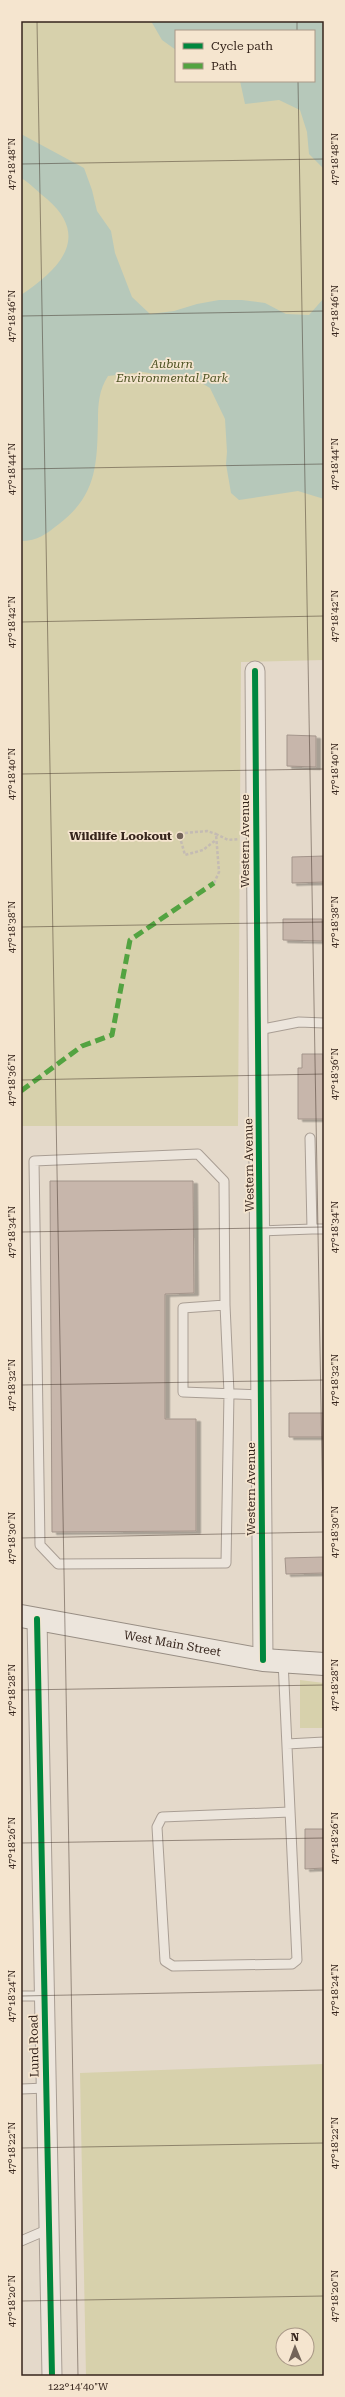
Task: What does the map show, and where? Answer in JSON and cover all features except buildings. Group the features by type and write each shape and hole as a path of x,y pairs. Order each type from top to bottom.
{"main road":[{"name":"West Main Street","path":"29,1617 273,1661 324,1664"}],"street":[{"name":"Western Avenue","path":"255,671 255,839 261,1395 273,1661"},
{"name":"Lund Road","path":"29,1617 44,1996 52,2376"}],"lane":[{"path":"258,1030 299,1022 324,1024"},
{"path":"310,1138 312,1229"},
{"path":"198,1154 224,1181 225,1305 229,1393 226,1563 58,1564 40,1545 34,1161 198,1154"},
{"path":"260,1231 324,1229"},
{"path":"225,1305 183,1308 184,1392 261,1395"},
{"path":"273,1661 287,1744 297,1960 292,1964 173,1966 165,1961 157,1828 162,1817 290,1812"},
{"path":"287,1744 324,1742"},
{"path":"21,1996 44,1996"},
{"path":"21,2089 46,2088"},
{"path":"21,2241 49,2229"}],"path":[{"path":"185,833 207,831 228,840 255,839"},
{"path":"214,883 219,872 216,834"},
{"path":"181,841 185,855 203,850 216,840"}],"green space":[{"name":"Auburn Environmental Park","path":"21,21 324,21 324,660 241,662 238,1126 21,1126"},
{"path":"300,1680 324,1683 324,1728 300,1728"},
{"path":"324,2064 324,2376 86,2376 80,2073"}],"shaded area":[{"path":"151,21 324,21 324,169 309,154 307,132 300,110 279,100 245,104 240,82 315,82 315,30 175,30 175,49 162,40"},
{"path":"21,134 84,168 92,190 97,211 111,231 115,253 132,297 150,314 174,311 197,304 219,300 242,300 265,303 286,314 309,315 324,298 324,499 298,491 239,500 231,493 226,464 227,452 225,419 210,388 200,382 143,372 108,376 103,387 98,408 97,451 88,490 72,513 54,528 46,534 32,540 21,541 21,295 47,275 57,264 65,252 68,240 67,227 60,213 47,199 21,178"}],"marked path":[{"path":"21,1091 82,1046 112,1035 130,940 214,883"}],"cycle path":[{"path":"255,671 263,1660"},
{"path":"37,1619 52,2376"}],"place":[{"name":"Wildlife Lookout","path":"180,836"}]}
